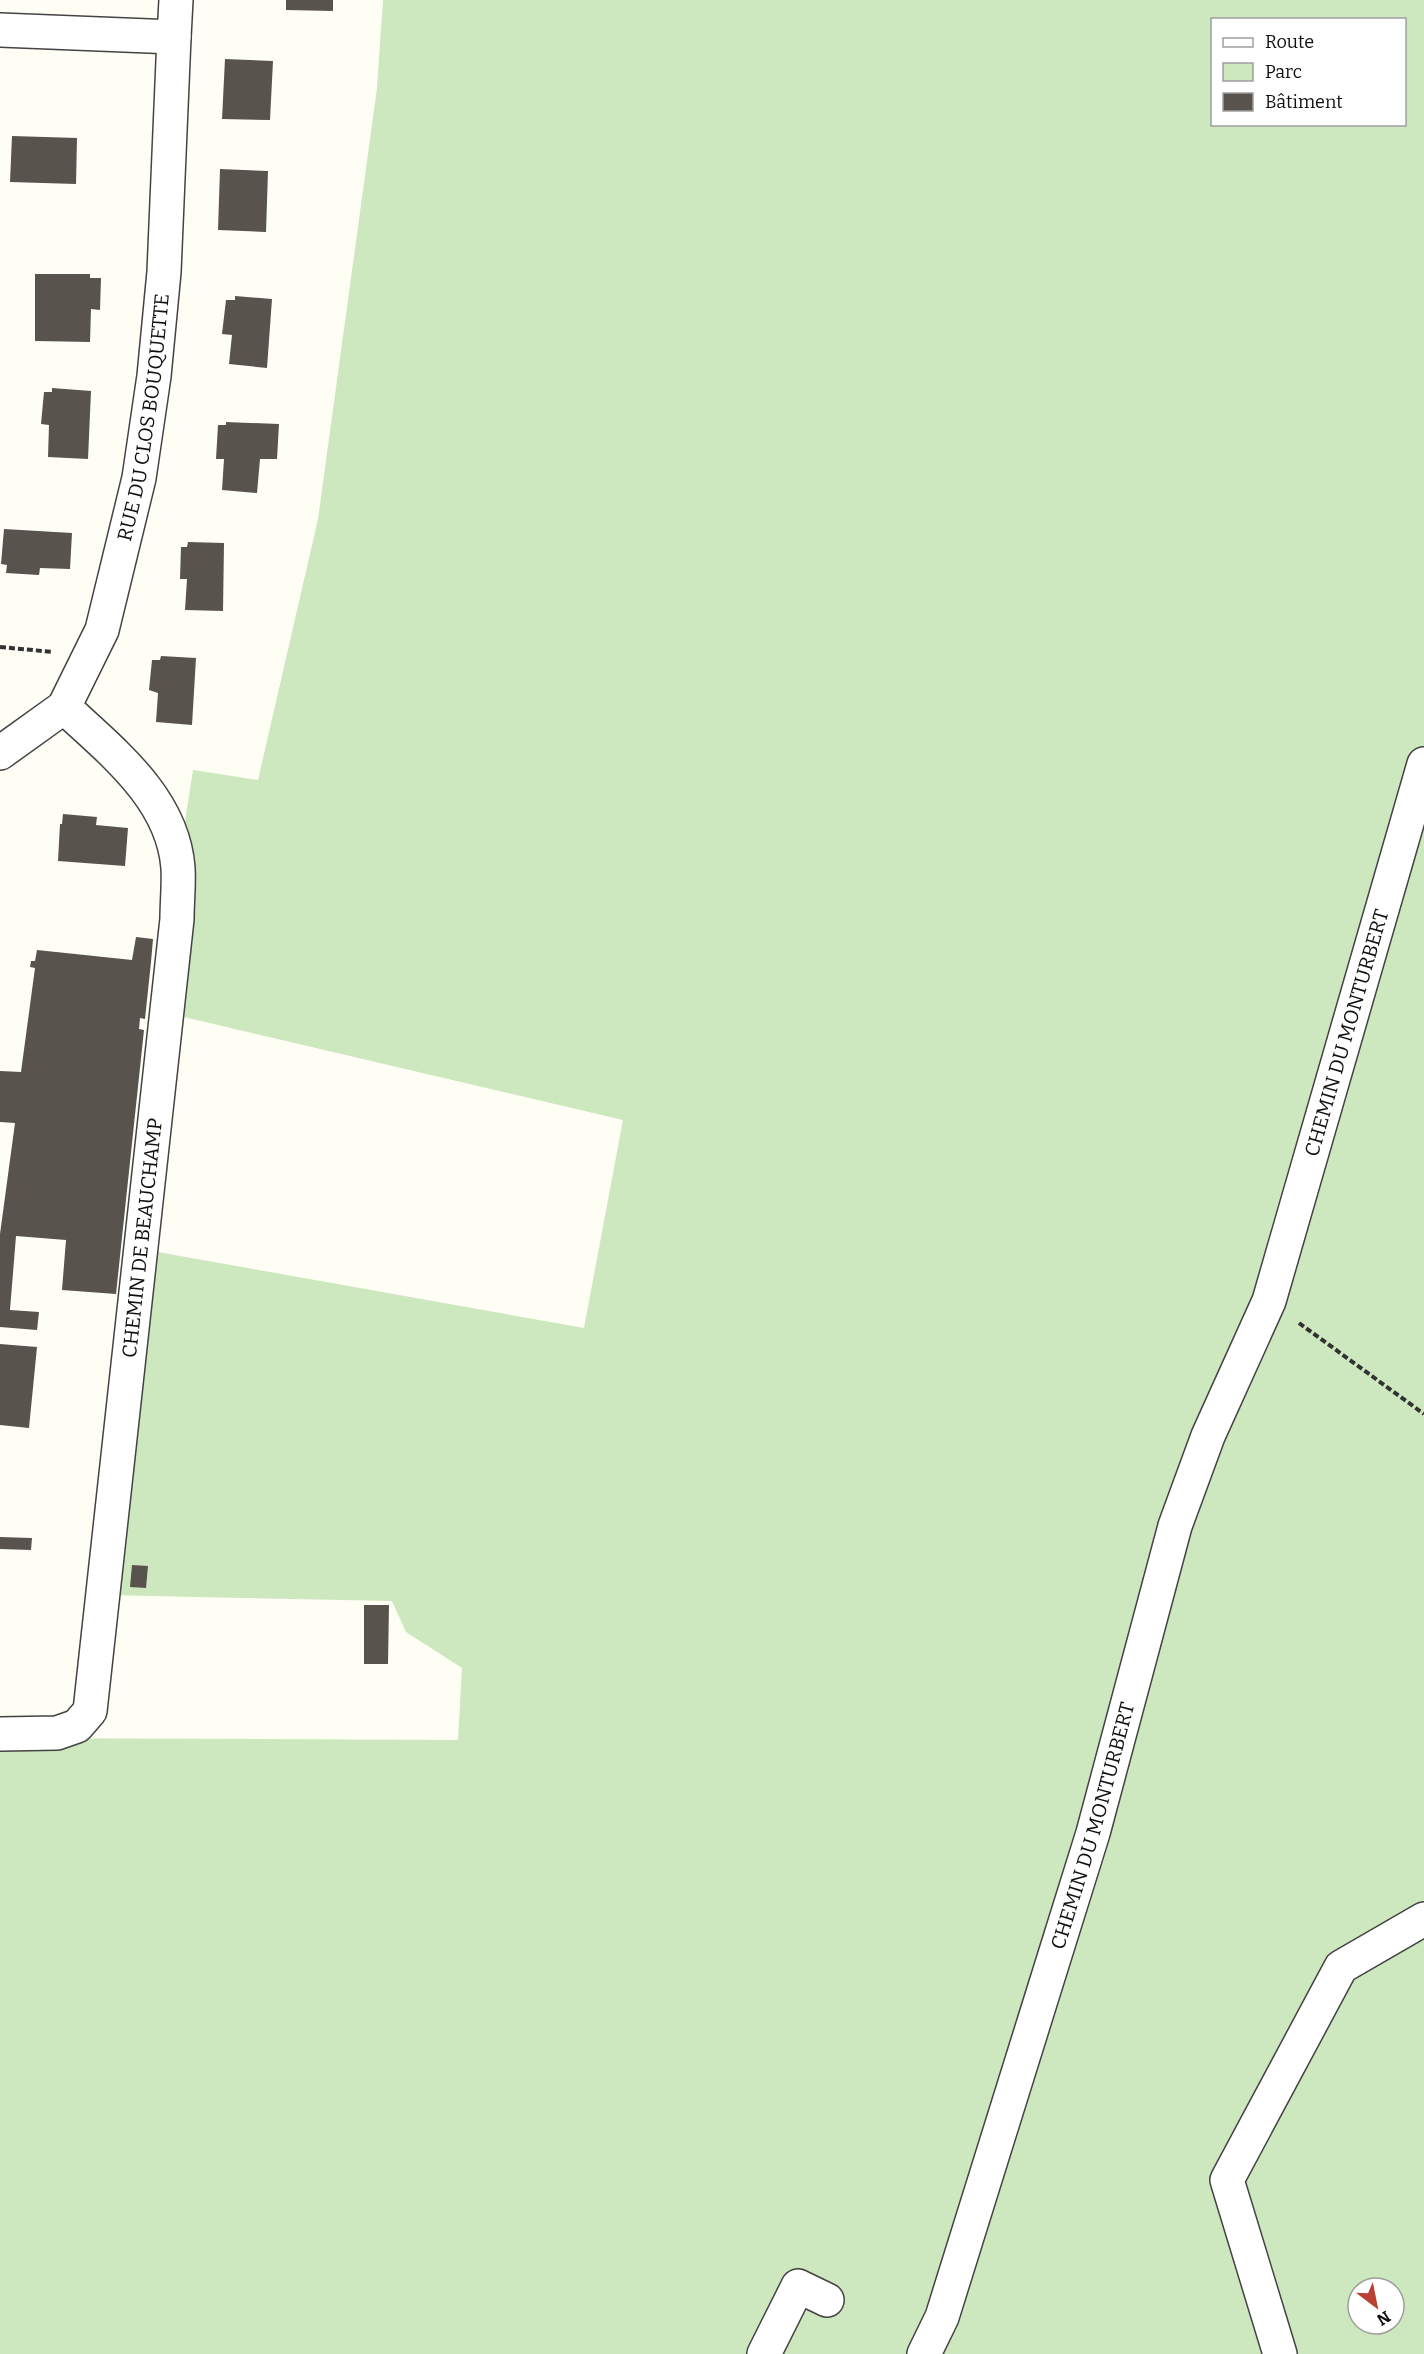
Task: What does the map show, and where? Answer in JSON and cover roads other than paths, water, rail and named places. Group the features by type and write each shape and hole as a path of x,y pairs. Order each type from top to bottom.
{"street":[{"name":"RUE DU CLOS BOUQUETTE","path":"0,753 64,707 102,630 139,478 154,376 164,272 176,0"},
{"path":"0,30 174,37"},
{"name":"CHEMIN DE BEAUCHAMP","path":"0,1734 57,1733 77,1726 90,1711 177,919 178,867 171,838 158,806 131,770 64,707"},
{"name":"CHEMIN DU MONTURBERT","path":"924,2354 942,2317 1093,1833 1175,1526 1208,1436 1269,1301 1424,764"},
{"path":"1280,2354 1227,2180 1341,1968 1424,1919"},
{"path":"764,2354 798,2286 827,2300"}]}
